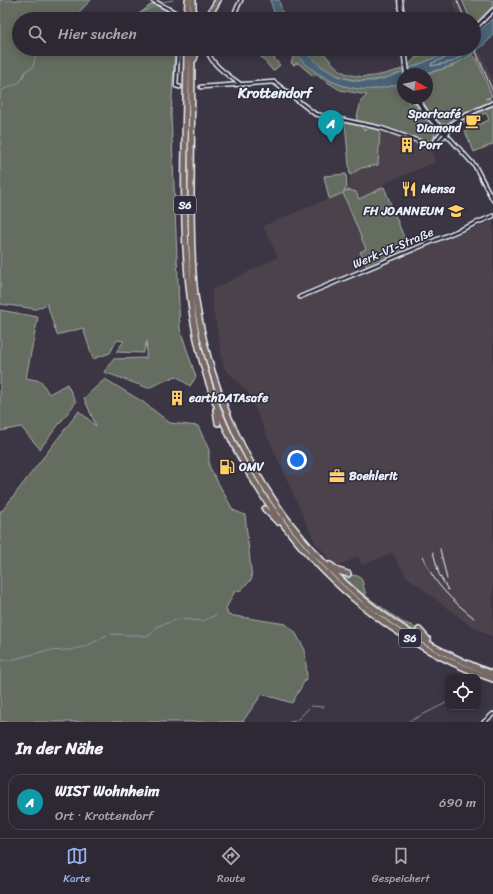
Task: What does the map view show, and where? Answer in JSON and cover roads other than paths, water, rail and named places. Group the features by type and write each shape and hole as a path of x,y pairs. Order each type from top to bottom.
{"highway":[{"path":"188,0 191,4"},
{"path":"211,12 218,0"},
{"name":"S6","path":"187,56 185,198 187,261 197,339 213,395 245,467 287,530 336,583 370,611 419,644 452,662 493,679"},
{"name":"S6","path":"192,56 192,252 195,293 202,336 214,379 228,420 253,469 294,528 335,575 392,621 448,655 493,674"},
{"path":"192,63 194,56"},
{"path":"213,395 218,424"},
{"path":"265,509 287,530"},
{"path":"311,549 333,568 348,574"},
{"path":"419,630 424,637 441,647 448,655"}],"main road":[{"path":"400,0 401,12"},
{"path":"404,56 406,68"},
{"path":"420,104 428,116 444,133"}],"street":[{"path":"235,12 241,0"},
{"path":"153,1 174,12"},
{"path":"481,21 493,10"},
{"path":"178,56 176,86 180,87"},
{"path":"209,56 218,66 241,84"},
{"path":"201,87 274,82 315,114 374,127 428,145 434,144 444,133 459,121 493,104"},
{"path":"434,144 444,133 459,121"},
{"path":"444,133 475,166 493,200"},
{"name":"Werk-VI-Straße","path":"300,297 493,216"},
{"path":"484,722 493,714"}],"water":[{"path":"270,0 279,0 282,12 274,12"},
{"path":"493,18 493,36 481,47 481,29"},
{"path":"297,56 310,56 322,67 340,77 355,81 375,81 397,74 397,84 376,89 360,89 331,81 313,70"},
{"path":"439,56 469,56 463,60 433,71 433,68 411,68"}],"waterway":[{"path":"143,12 162,2 173,0"},
{"path":"0,91 20,82 26,71 33,67 37,56"},
{"path":"111,634 149,636 158,626 179,619 203,621 216,615"},
{"path":"0,660 11,660 45,651 70,650 87,646 107,635"},
{"path":"408,722 445,704"},
{"path":"290,722 296,721 311,706 324,707"}],"tunnel":[{"path":"180,87 201,87"}],"railway":[{"path":"457,0 462,12"},
{"path":"478,56 493,92"},
{"path":"440,549 447,579"},
{"path":"433,552 439,574 448,590"},
{"path":"423,556 432,575 444,591 474,618"}],"place":[{"name":"Sportcafé Diamond","path":"473,121"},
{"name":"WIST Wohnheim","path":"331,143"},
{"name":"Porr","path":"407,145"},
{"name":"Mensa","path":"409,189"},
{"name":"FH JOANNEUM","path":"456,211"},
{"name":"earthDATAsafe","path":"177,398"},
{"name":"OMV","path":"227,467"},
{"name":"Boehlerit","path":"337,476"}],"district":[{"name":"Krottendorf","path":"275,93"}]}
